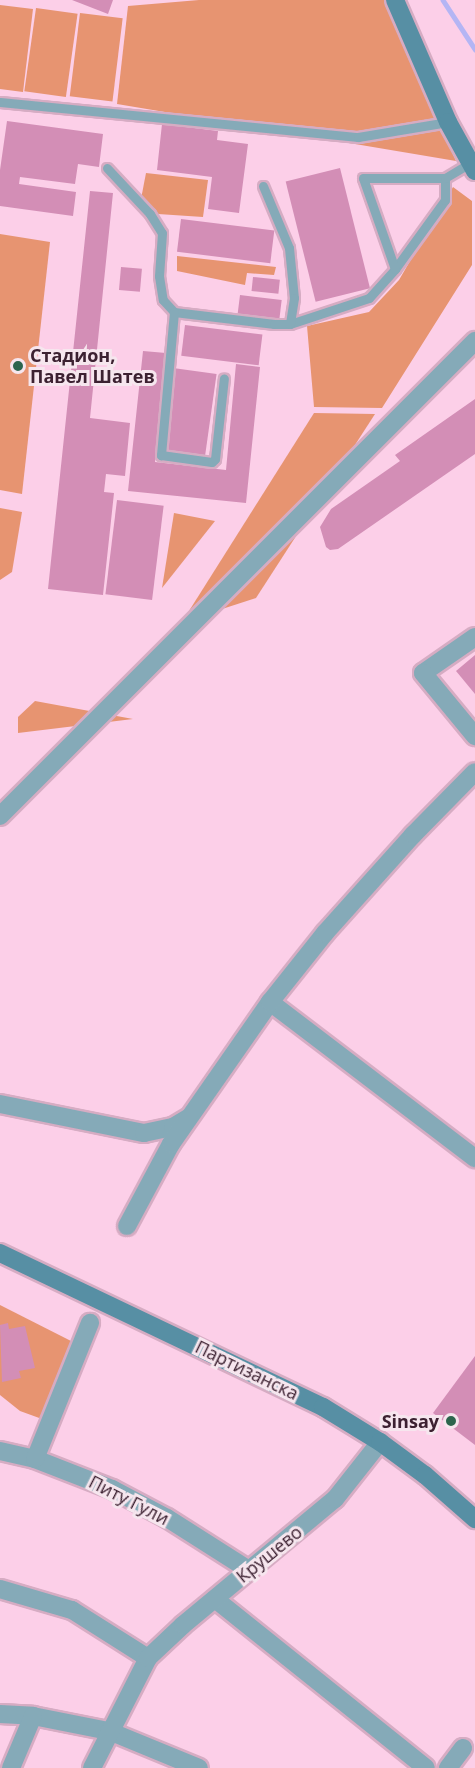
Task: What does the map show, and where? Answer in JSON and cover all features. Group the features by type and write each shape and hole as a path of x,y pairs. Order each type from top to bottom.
{"street":[{"path":"395,0 448,122 473,167"},
{"path":"0,816 475,341"},
{"path":"475,637 423,673 475,736"},
{"path":"127,1226 171,1144 270,1002 332,925 413,835 475,772"},
{"path":"270,1002 475,1158"},
{"path":"0,1104 144,1133 173,1127 189,1117"},
{"name":"Партизанска","path":"0,1253 290,1390 380,1442 425,1475 475,1519"},
{"path":"35,1460 90,1323"},
{"name":"Крушево","path":"92,1768 148,1658 335,1499 380,1442"},
{"name":"Питу Гули","path":"0,1451 35,1460 139,1502 249,1570"},
{"path":"0,1589 72,1610 148,1658"},
{"path":"215,1599 426,1768"},
{"path":"0,1714 33,1716 110,1731 199,1768"},
{"path":"11,1768 33,1716"},
{"path":"448,1768 463,1748"}],"lane":[{"path":"0,102 358,137 448,122"},
{"path":"395,269 363,178 445,178 473,167"},
{"path":"107,168 150,214 162,233 159,276 164,300 174,312 290,324 369,298 395,269 445,200 445,178"},
{"path":"263,186 289,248 294,298 290,324"},
{"path":"174,312 161,455 212,462 215,459 224,378"}],"shaded area":[{"path":"199,0 386,0 456,161 117,104 128,6"},
{"path":"0,5 33,9 23,92 0,89"},
{"path":"36,8 78,14 66,97 24,91"},
{"path":"80,13 123,18 112,102 70,96"},
{"path":"146,173 208,180 203,217 158,214 141,199"},
{"path":"453,187 472,201 472,265 382,408 314,407 307,326 369,312 399,280"},
{"name":"Стадион, Павел Шатев","path":"0,234 50,242 22,494 0,490"},
{"path":"177,256 276,267 274,275 247,273 245,285 177,271"},
{"path":"314,413 375,414 256,598 182,622"},
{"path":"0,508 22,512 12,572 0,580"},
{"path":"174,513 215,521 162,588"},
{"path":"35,701 133,719 18,733 18,717"},
{"path":"0,1305 73,1342 42,1419 20,1411 0,1395"}],"building":[{"path":"72,0 113,0 108,14"},
{"path":"7,121 103,134 99,167 78,164 75,184 20,177 19,184 76,192 73,216 0,206 0,170"},
{"path":"162,124 218,131 217,140 248,144 239,213 208,209 212,177 157,170"},
{"path":"340,168 370,288 316,302 286,182"},
{"path":"90,191 113,193 90,418 130,423 125,476 106,474 104,492 114,493 103,595 48,589"},
{"path":"181,219 274,230 270,263 177,252"},
{"path":"121,267 142,269 140,292 119,290"},
{"path":"253,277 280,280 278,294 252,291"},
{"path":"240,295 282,300 279,319 238,314"},
{"path":"185,325 262,335 259,365 181,356"},
{"path":"143,351 166,353 155,462 226,470 236,364 260,367 246,503 128,491"},
{"path":"173,368 217,374 205,457 161,451"},
{"path":"475,399 475,454 338,549 330,550 326,547 320,527 331,509 400,461 395,455"},
{"path":"117,500 164,506 152,600 105,594"},
{"path":"475,655 475,694 456,671"},
{"path":"8,1323 9,1329 25,1326 35,1368 19,1371 21,1378 2,1382 0,1325"},
{"path":"475,1356 475,1445 433,1413"}],"waterway":[{"path":"443,0 475,49"}],"place":[{"name":"Стадион, Павел Шатев","path":"18,366"},
{"name":"Sinsay","path":"451,1421"}]}
